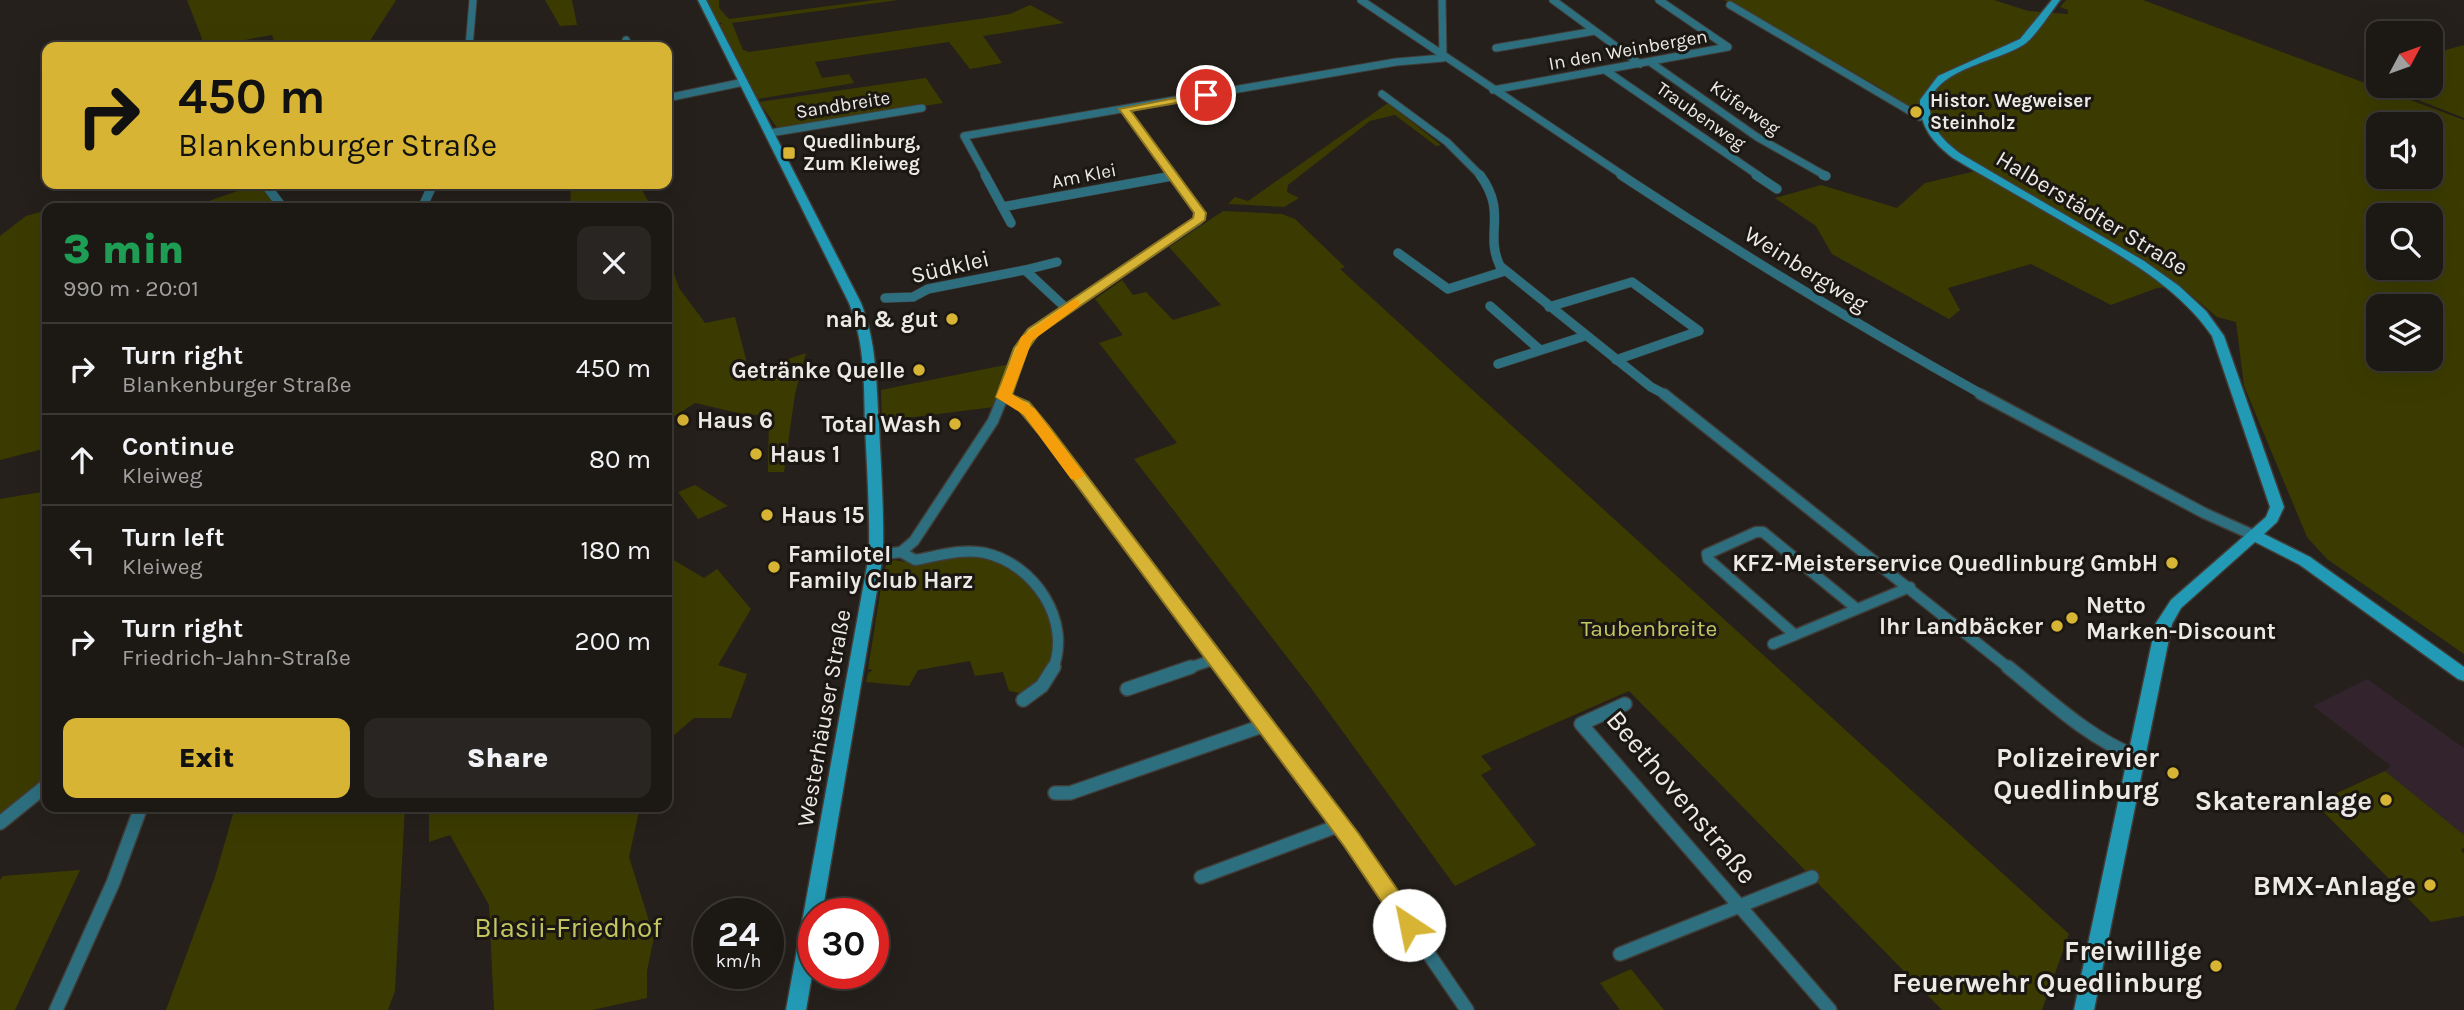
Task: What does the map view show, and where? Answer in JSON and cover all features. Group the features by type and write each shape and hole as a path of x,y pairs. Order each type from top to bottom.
{"main road":[{"name":"Westerhäuser Straße","path":"702,0 864,326 869,353 878,520 876,555 796,1010"},
{"path":"1922,115 1926,96 1941,78 2023,41 2056,0"},
{"name":"Halberstädter Straße","path":"1922,115 1935,137 1957,156 2130,258 2205,314 2218,336 2274,493 2277,507 2272,519"},
{"path":"2084,1010 2135,756 2167,615 2272,519 2278,534 2311,560 2318,570"},
{"path":"2253,535 2291,552 2464,675"}],"street":[{"path":"469,42 473,0"},
{"name":"Weinbergweg","path":"1360,0 1743,256 1868,332 2062,439 2253,535"},
{"path":"1011,223 964,136 1396,62 1443,58 1442,0"},
{"path":"1553,0 1640,64"},
{"name":"In den Weinbergen","path":"1493,90 1728,47 1659,0"},
{"path":"1730,5 1922,115"},
{"path":"1496,48 1595,31"},
{"name":"Küferweg","path":"1650,62 1756,137 1826,176"},
{"name":"Traubenweg","path":"1605,70 1777,189"},
{"path":"672,97 744,82"},
{"path":"1382,94 1484,177 1496,206 1496,256 1498,264 1505,271 1910,587 2092,734 2110,746 2135,756"},
{"name":"Sandbreite","path":"770,133 922,108"},
{"path":"876,555 901,552 914,541 993,421 1021,348 1041,326 1199,220 1200,213 1124,109"},
{"name":"Am Klei","path":"1002,207 1172,176"},
{"path":"1398,253 1448,289 1505,271"},
{"name":"Südklei","path":"885,298 913,297 928,289 1057,262"},
{"name":"Südklei","path":"1025,270 1067,309"},
{"path":"1549,307 1632,282 1699,331 1616,360"},
{"path":"1490,306 1540,350"},
{"path":"1498,364 1586,336"},
{"path":"1004,397 1023,406 1037,421 1340,825 1467,1010"},
{"path":"1795,635 1708,559 1709,553 1756,532 1763,532 1857,609"},
{"path":"901,552 915,560 944,552 987,553 1013,564 1032,580 1054,614 1059,641 1052,673 1039,690 1023,700"},
{"path":"1773,643 1910,587"},
{"path":"1127,689 1215,659"},
{"name":"Beethovenstraße","path":"1625,704 1581,724 1830,1010"},
{"path":"1055,793 1070,793 1265,725"},
{"path":"0,823 42,789"},
{"path":"56,1010 114,883 139,812"},
{"path":"1201,877 1340,825"},
{"name":"Beethovenstraße","path":"1620,954 1742,908 1811,877"}],"shaded area":[{"path":"2367,679 2464,748 2464,835 2385,771 2391,766 2313,706"}],"green space":[{"path":"187,0 396,0 369,42 274,42 272,35 234,42 203,42"},
{"path":"545,0 572,0 577,25 560,26"},
{"path":"706,0 719,0 719,8 729,19 875,0 898,0 732,23 743,50 749,52 1010,14 1030,5 1064,23 983,36 1002,63 970,69 949,42 815,62 822,78 849,74 854,83 758,99 719,25 723,23 718,23"},
{"path":"1724,0 1994,0 2028,11 2068,14 2068,10 2060,7 2066,0 2143,0 2366,83 2366,98 2405,98 2443,112 2366,112 2366,189 2443,189 2443,112 2464,120 2464,654 2327,559 2307,537 2244,386 2236,322 2217,317 2180,286 2157,288 2111,305 2031,264 1948,288 1960,310 1949,319 1832,254 1816,226 1775,198 1821,185 1897,208 1925,183 1980,170 1936,133 1929,115 1914,113 1877,86"},
{"path":"2464,45 2464,118 2413,98 2443,98 2443,51"},
{"path":"926,78 943,103 778,129 759,102"},
{"path":"1388,103 1441,145 1436,146 1395,115 1370,121 1288,185 1287,192 1299,198 1284,207 1228,204 1235,197 1248,201"},
{"path":"243,189 265,189 275,203 203,203"},
{"path":"571,189 642,189 649,203 570,203"},
{"path":"42,211 42,449 0,460 0,236 26,216"},
{"name":"Taubenbreite","path":"1223,211 1282,214 1295,219 1345,267 1340,269 2069,934 2042,1010 1942,1010 1629,691 1481,756 1492,769 1481,775 1536,845 1455,886 1311,688 1134,459 1177,443 1099,343 1123,335 1095,299 1122,280 1133,295 1146,292 1173,320 1221,305 1169,247"},
{"path":"672,268 679,288 705,323 735,317 748,367 776,363 806,353 795,394 784,472 768,472 769,416 743,414 695,403 672,418"},
{"path":"1010,364 994,407 882,421 881,390"},
{"path":"695,485 728,506 698,519 678,492"},
{"path":"42,492 42,784 0,818 0,499"},
{"path":"979,554 999,560 1014,569 1038,595 1047,611 1054,644 1048,670 1026,694 1009,691 1003,672 975,676 970,661 918,670 909,686 866,682 868,673 873,670 868,669 882,581 886,581 883,579 886,564 894,560 912,563 945,555"},
{"path":"672,559 704,578 717,569 751,609 718,665 747,674 731,718 694,718 672,737"},
{"name":"BMX-Anlage","path":"2385,771 2464,835 2464,847 2461,850 2464,854 2464,916 2431,922 2315,803"},
{"path":"234,812 405,812 395,991 388,1010 166,1010 215,877"},
{"name":"Blasii-Friedhof","path":"429,812 639,812 629,857 654,937 647,971 647,998 592,1010 494,1010 489,905 450,835 429,842"},
{"path":"80,870 15,1010 0,1010 0,880 3,876"},
{"path":"1631,969 1664,1010 1620,1010 1600,983"}],"slow traffic":[{"path":"1075,303 1033,332 1026,340 1004,397 1017,401 1030,412 1077,475"}],"place":[{"name":"Histor. Wegweiser Steinholz","path":"1916,112"},
{"name":"Quedlinburg, Zum Kleiweg","path":"789,153"},
{"name":"nah & gut","path":"952,319"},
{"name":"Getränke Quelle","path":"919,370"},
{"name":"Haus 6","path":"683,420"},
{"name":"Total Wash","path":"955,424"},
{"name":"Haus 1","path":"756,454"},
{"name":"Haus 15","path":"767,515"},
{"name":"KFZ-Meisterservice Quedlinburg GmbH","path":"2172,563"},
{"name":"Familotel Family Club Harz","path":"774,567"},
{"name":"Netto Marken-Discount","path":"2072,618"},
{"name":"Ihr Landbäcker","path":"2057,626"},
{"name":"Polizeirevier Quedlinburg","path":"2173,773"},
{"name":"Skateranlage","path":"2386,800"},
{"name":"BMX-Anlage","path":"2430,885"},
{"name":"Freiwillige Feuerwehr Quedlinburg","path":"2216,966"}],"route":[{"path":"1206,95 1124,109 1200,213 1199,220 1033,332 1021,348 1004,397 1017,401 1044,430 1351,840 1409,925"}]}
